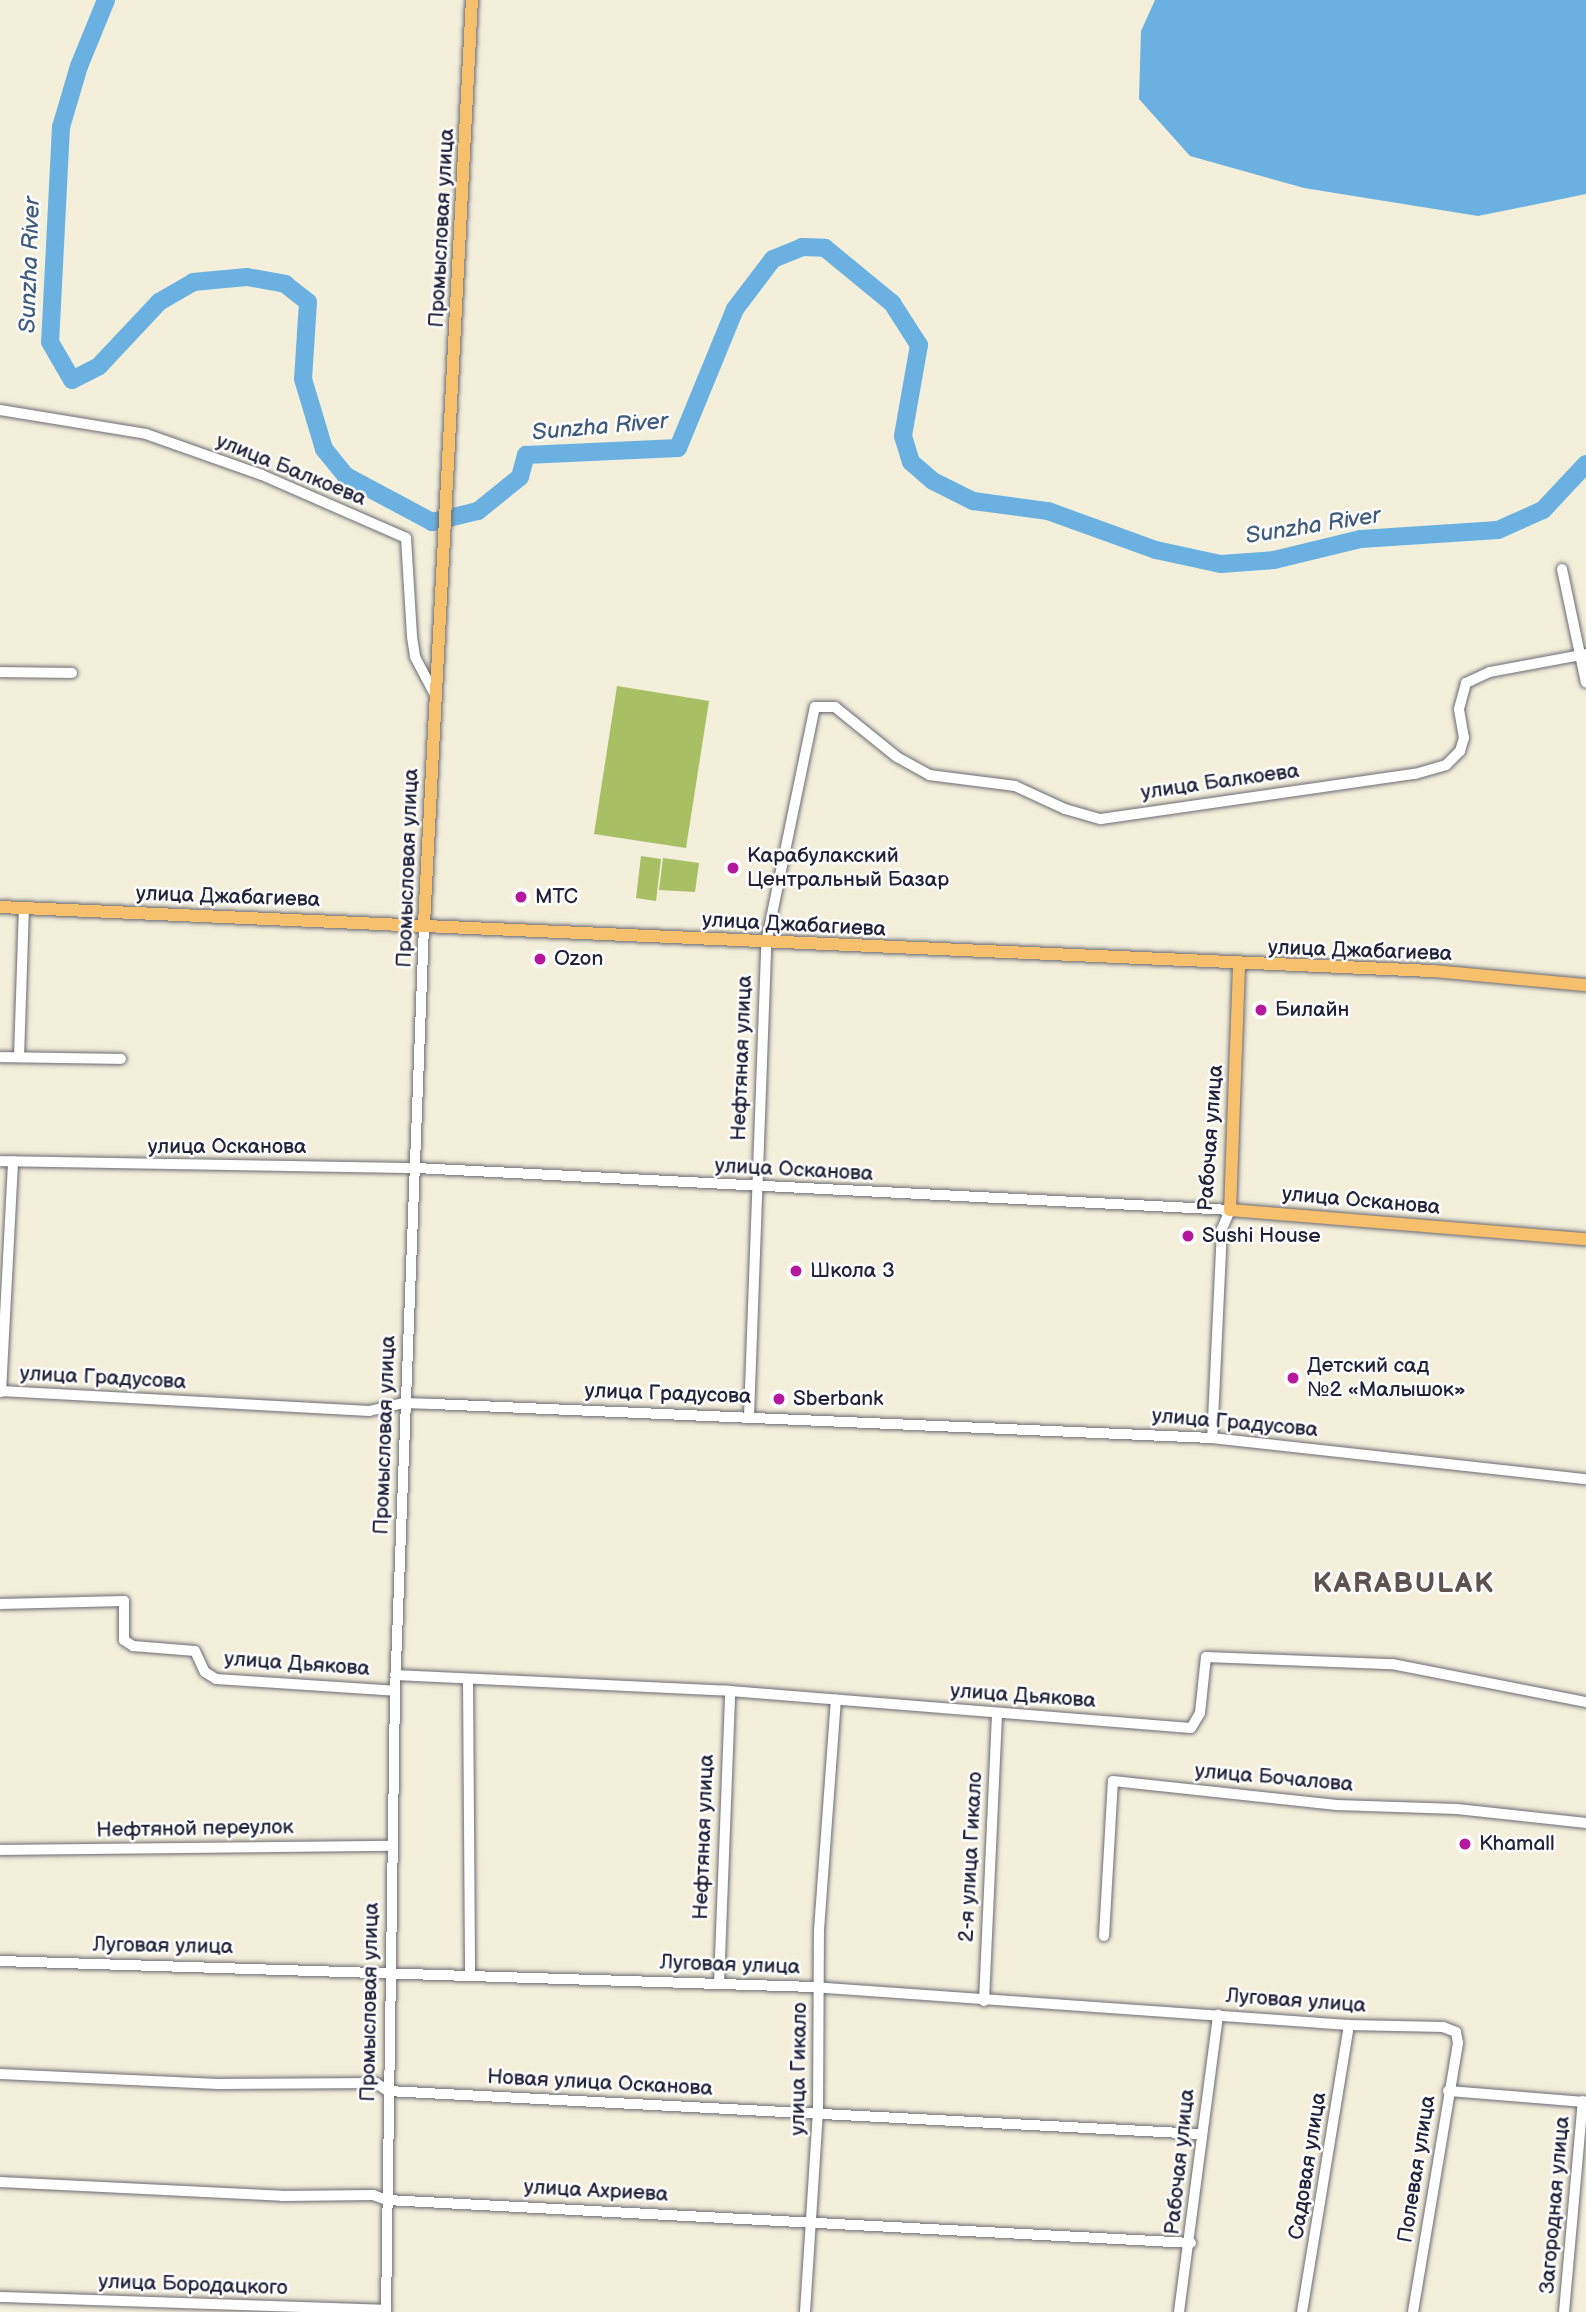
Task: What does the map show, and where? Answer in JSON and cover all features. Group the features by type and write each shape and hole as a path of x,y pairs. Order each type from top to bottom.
{"main road":[{"name":"Промысловая улица","path":"424,924 472,0"},
{"name":"улица Джабагиева","path":"0,907 424,924 1239,966 1434,971 1586,985"},
{"name":"Рабочая улица","path":"1230,1210 1239,966"},
{"name":"улица Осканова","path":"1230,1210 1586,1239"}],"street":[{"name":"улица Балкоева","path":"0,410 146,434 262,475 406,538 415,657 435,696"},
{"path":"1562,569 1584,654 1586,683"},
{"name":"улица Балкоева","path":"815,707 835,706 897,757 929,775 1015,786 1065,809 1101,819 1415,774 1446,765 1460,751 1464,738 1459,709 1466,683 1490,672 1584,654"},
{"path":"0,672 72,673"},
{"name":"Нефтяная улица","path":"749,1416 766,943 815,707"},
{"path":"19,1057 24,908"},
{"name":"Промысловая улица","path":"386,2311 395,1675 424,924"},
{"path":"0,1057 121,1059"},
{"name":"улица Осканова","path":"0,1161 416,1168 756,1188 1230,1210"},
{"path":"1,1391 13,1161"},
{"name":"Рабочая улица","path":"1212,1438 1222,1229 1230,1210"},
{"name":"улица Градусова","path":"1,1391 369,1411 404,1403 1212,1438 1586,1479"},
{"name":"улица Дьякова","path":"0,1604 124,1601 124,1640 133,1646 195,1651 205,1672 216,1679 395,1690"},
{"name":"улица Дьякова","path":"395,1675 730,1691 997,1715 1191,1727 1200,1713 1206,1657 1392,1664 1586,1702"},
{"path":"468,1679 470,1976"},
{"name":"Нефтяная улица","path":"719,1984 730,1691"},
{"name":"улица Гикало","path":"805,2312 818,2113 820,1989 836,1700"},
{"name":"2-я улица Гикало","path":"984,2001 997,1715"},
{"name":"улица Бочалова","path":"1104,1936 1112,1781 1337,1805 1457,1809 1586,1823"},
{"name":"Нефтяной переулок","path":"0,1850 391,1846"},
{"name":"Луговая улица","path":"0,1961 719,1984 1456,2032"},
{"name":"Рабочая улица","path":"1179,2312 1191,2243 1200,2134 1218,2015"},
{"name":"Садовая улица","path":"1303,2312 1349,2025"},
{"name":"Полевая улица","path":"1413,2312 1456,2032"},
{"name":"Новая улица Осканова","path":"0,2074 218,2084 376,2083 388,2091 1200,2134"},
{"path":"1448,2091 1585,2101"},
{"name":"Загородная улица","path":"1564,2312 1585,2101"},
{"name":"улица Ахриева","path":"0,2182 282,2196 373,2195 387,2200 1191,2243"},
{"name":"улица Бородацкого","path":"0,2297 386,2311"}],"green space":[{"path":"617,686 709,701 686,848 594,834"},
{"path":"641,856 661,859 656,901 636,898"},
{"path":"663,858 699,863 695,892 659,890"}],"water":[{"path":"1155,0 1586,0 1586,194 1478,216 1304,188 1190,156 1139,99 1141,31"}],"waterway":[{"name":"Sunzha River","path":"106,0 79,66 61,127 50,342 72,380 99,366 159,302 193,282 247,277 285,284 308,302 303,379 324,449 346,476 432,522 478,511 520,477 526,455 678,448 735,309 773,259 802,247 825,248 892,303 919,345 903,436 911,462 933,481 973,501 1048,511 1156,550 1221,564 1274,560 1361,539 1498,530 1543,510 1586,464"}],"place":[{"name":"Карабулакский Центральный Базар","path":"733,868"},
{"name":"МТС","path":"521,897"},
{"name":"Ozon","path":"540,959"},
{"name":"Билайн","path":"1261,1010"},
{"name":"Sushi House","path":"1188,1236"},
{"name":"Школа 3","path":"796,1271"},
{"name":"Детский сад №2 «Малышок»","path":"1293,1378"},
{"name":"Sberbank","path":"779,1399"},
{"name":"Khamall","path":"1465,1844"}],"district":[{"name":"KARABULAK","path":"1404,1584"}]}
